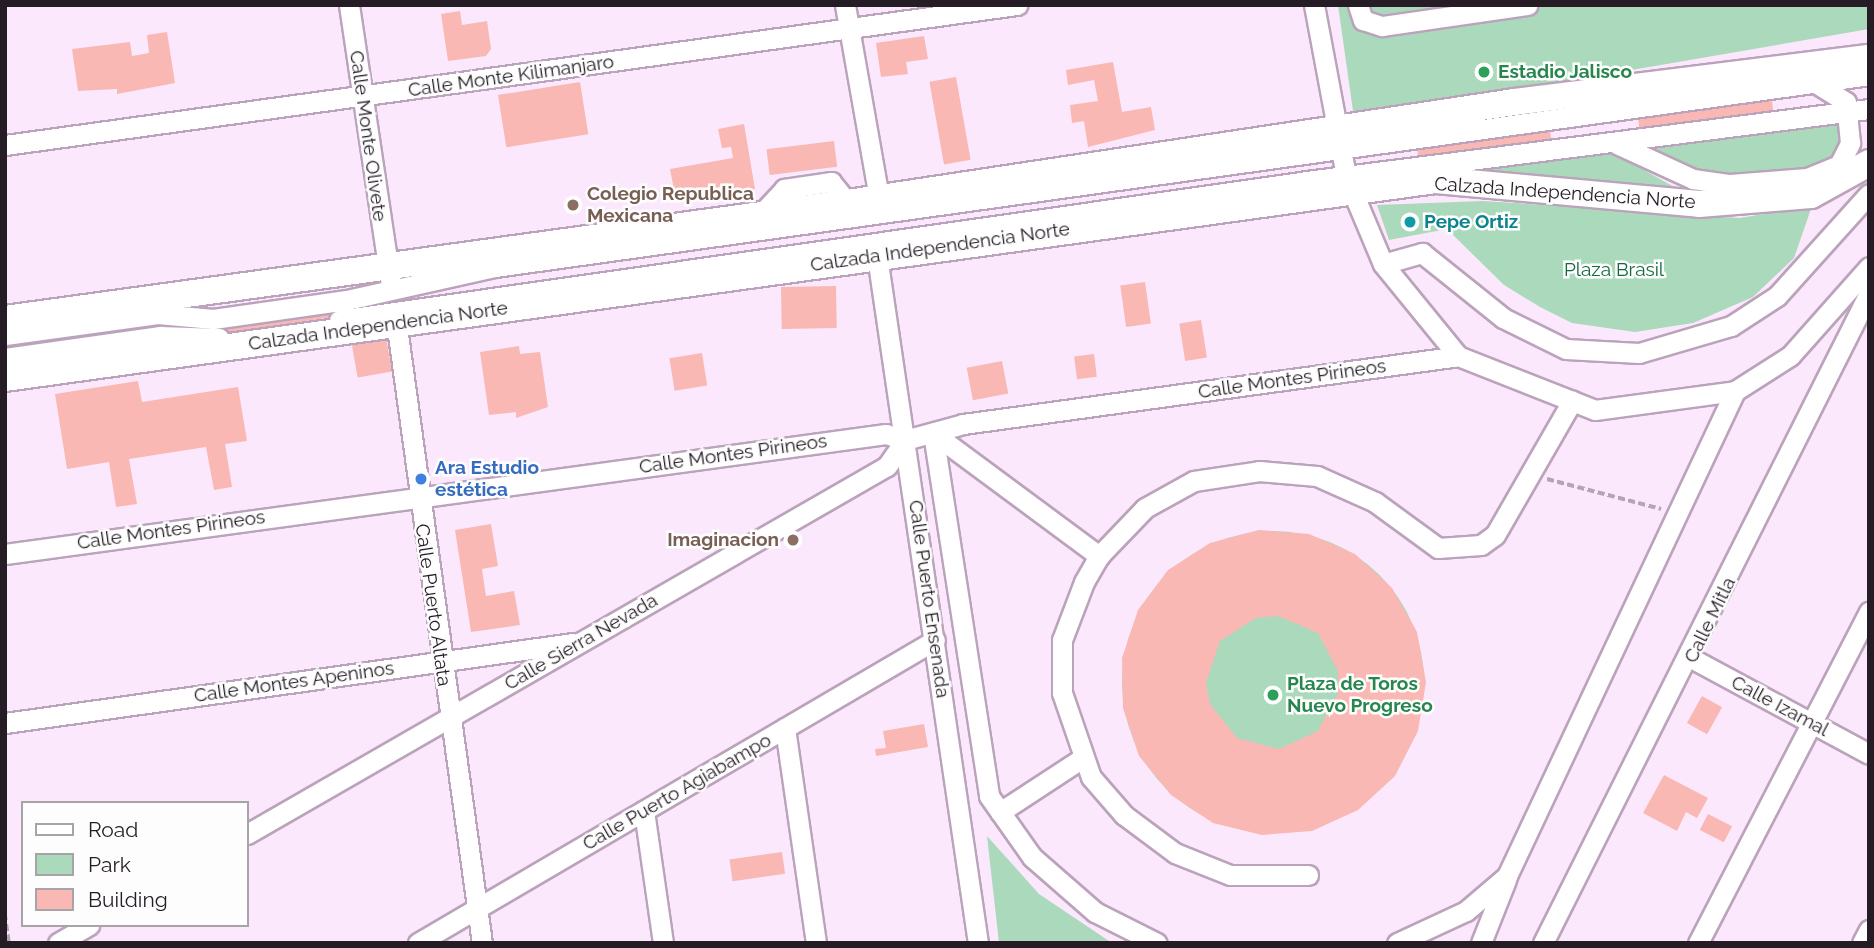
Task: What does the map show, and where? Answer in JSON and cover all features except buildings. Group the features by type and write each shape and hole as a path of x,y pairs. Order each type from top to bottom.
{"main road":[{"name":"Calzada Independencia Norte","path":"5,378 393,297 762,213 1336,139 1514,102 1869,58"},
{"name":"Calzada Independencia Norte","path":"5,318 393,297 877,256 1350,184 1436,180 1673,202 1764,200 1811,195 1869,163"}],"street":[{"name":"Calle Monte Olivete","path":"349,5 393,297"},
{"path":"845,5 879,198"},
{"name":"Calle Monte Kilimanjaro","path":"5,145 1017,5"},
{"path":"1314,5 1336,139 1350,184 1383,264 1458,356 1595,410 1735,391 1790,356 1869,267"},
{"path":"1359,5 1363,20 1382,26 1527,5"},
{"path":"5,358 160,336 212,339 393,297 495,267 1336,139 1869,75"},
{"path":"1616,143 1693,179 1775,183 1839,164 1850,143 1849,113 1840,94 1815,83"},
{"path":"5,335 159,314 213,319 1350,184 1616,143 1869,109"},
{"path":"1383,264 1422,253 1503,318 1566,349 1639,353 1731,326 1777,296 1869,194"},
{"name":"Calle Puerto Ensenada","path":"877,256 978,943"},
{"name":"Calle Mitla","path":"1543,943 1691,658 1869,293"},
{"name":"Calle Puerto Altata","path":"393,297 418,496 482,943"},
{"name":"Calle Montes Pirineos","path":"5,554 886,434 905,440 933,433 1458,356"},
{"path":"1481,943 1507,876 1680,514 1735,391"},
{"path":"1308,875 1230,875 1175,853 1124,815 1081,759 1062,692 1062,640 1099,556 1145,508 1194,481 1259,471 1317,476 1375,502 1438,548 1461,551 1495,536 1572,401"},
{"path":"933,433 1099,556"},
{"path":"933,433 989,796 1032,858 1095,912 1157,943"},
{"name":"Calle Sierra Nevada","path":"248,833 887,466 905,440"},
{"path":"1698,943 1869,611"},
{"name":"Calle Puerto Agiabampo","path":"418,943 935,640"},
{"name":"Calle Montes Apeninos","path":"5,723 582,642"},
{"name":"Calle Izamal","path":"1691,658 1869,754"},
{"path":"785,728 816,943"},
{"path":"1000,812 1081,759"},
{"path":"645,811 663,943"},
{"path":"1397,943 1466,911 1507,876"},
{"path":"58,943 86,927"},
{"path":"1862,943 1869,930"}],"path":[{"path":"1531,474 1680,514"},
{"path":"5,914 9,943"}],"green space":[{"name":"Estadio Jalisco","path":"1338,5 1869,5 1869,29 1354,118"},
{"path":"1841,121 1845,137 1837,152 1819,164 1788,171 1726,175 1688,170 1655,148"},
{"path":"1608,150 1685,193 1458,172"},
{"name":"Plaza Brasil","path":"1483,201 1740,218 1812,206 1794,258 1753,297 1693,323 1635,332 1572,323 1540,307 1504,285 1447,229 1389,240 1377,205"},
{"name":"Plaza de Toros Nuevo Progreso","path":"1273,531 1302,534 1331,542 1357,556 1380,575 1399,598 1413,624 1421,653 1424,682 1421,711 1413,740 1399,766 1380,789 1357,808 1331,822 1302,830 1273,833 1244,830 1215,822 1189,808 1166,789 1147,766 1133,740 1125,711 1122,682 1125,653 1133,624 1147,598 1166,575 1189,556 1215,542 1244,534"},
{"path":"987,836 1039,894 1112,943 999,943"}],"place":[{"name":"Estadio Jalisco","path":"1484,72"},
{"name":"Colegio Republica Mexicana","path":"573,205"},
{"name":"Pepe Ortiz","path":"1410,222"},
{"name":"Ara Estudio estética","path":"421,479"},
{"name":"Imaginacion","path":"793,540"},
{"name":"Plaza de Toros Nuevo Progreso","path":"1273,695"}]}
